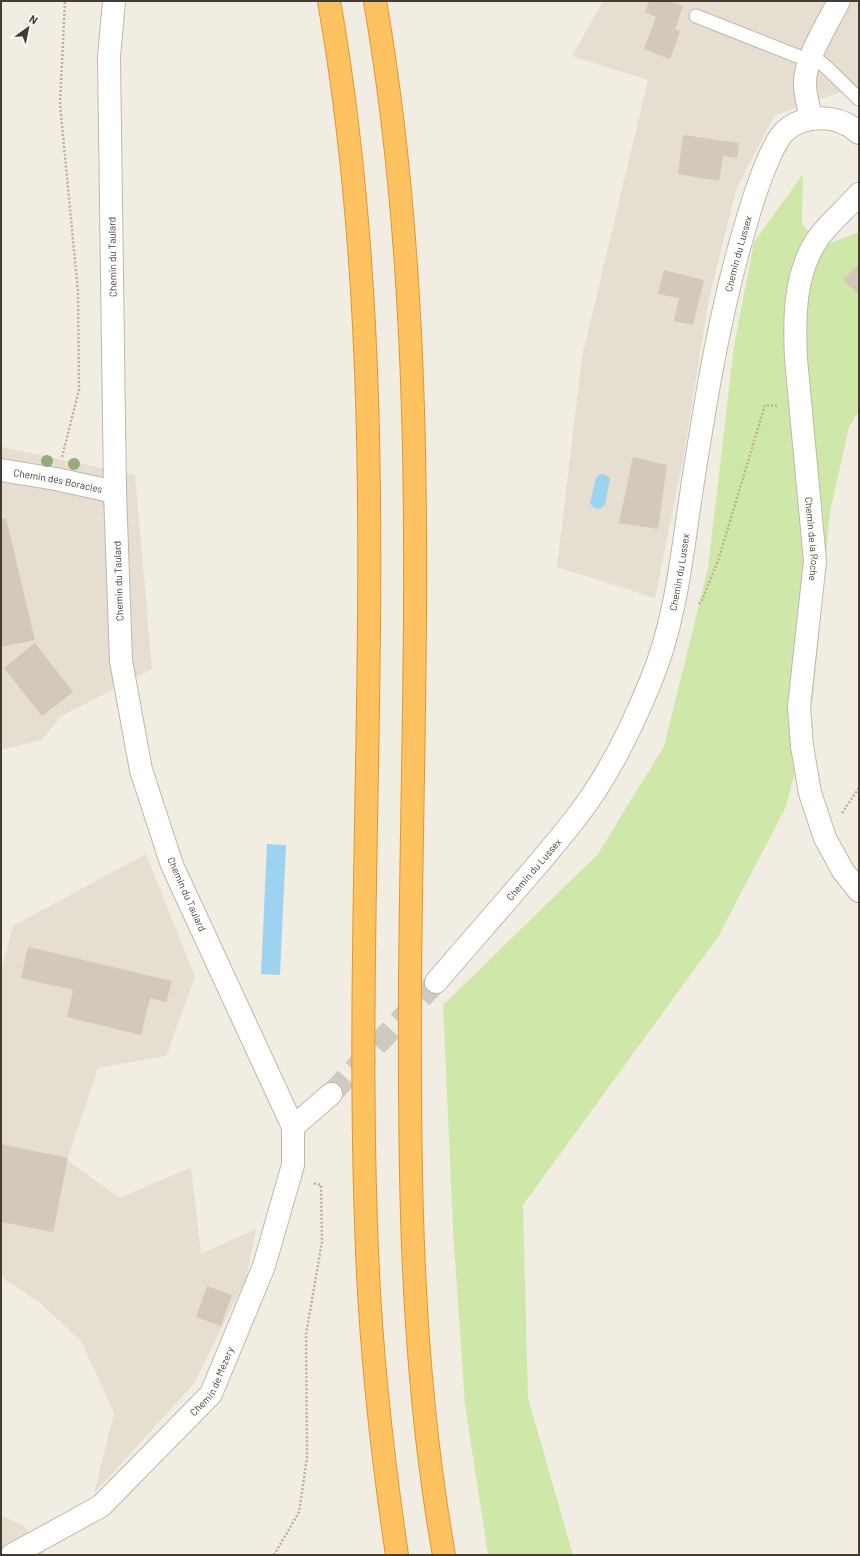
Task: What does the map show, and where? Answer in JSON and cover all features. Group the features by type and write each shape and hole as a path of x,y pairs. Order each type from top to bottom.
{"highway":[{"path":"329,1 352,169 359,237 366,364 370,573 364,1045 367,1252 378,1405 387,1488 397,1555"},
{"path":"375,1 398,164 405,240 412,370 416,582 410,1032 411,1181 416,1319 432,1481 444,1555"}],"street":[{"name":"Chemin du Taulard","path":"114,1 109,57 115,492 121,661 141,770 172,865 293,1127"},
{"path":"811,118 805,85 806,71 839,1"},
{"name":"Chemin du Lussex","path":"436,982 556,844 592,796 622,745 651,681 666,637 676,591 707,392 724,306 753,200 776,143 784,133 795,124 811,118 827,118 841,122 854,128 859,133"},
{"name":"Chemin de la Roche","path":"859,194 832,222 810,251 804,266 798,294 794,325 796,367 815,561 799,707 802,746 810,793 825,838 843,872 859,891"},
{"name":"Chemin des Boracles","path":"1,470 56,479 115,492"},
{"path":"293,1127 331,1094"},
{"name":"Chemin de Mézery","path":"12,1555 101,1506 212,1394 264,1266 293,1165 293,1127"}],"lane":[{"path":"696,16 811,59 825,66 859,99"},
{"path":"1,1550 4,1555"}],"path":[{"path":"56,479 79,390 78,292 60,104 65,1"},
{"path":"697,606 702,600 718,560 765,405"},
{"path":"274,1555 299,1512 307,1458 306,1334 322,1242 321,1185"}],"shaded area":[{"path":"603,1 859,1 859,88 857,86 774,116 736,190 709,298 683,459 655,598 557,567 582,357 648,80 572,56"},
{"path":"1,447 135,475 152,669 60,717 42,740 1,750"},
{"path":"146,854 195,977 166,1056 98,1068 67,1160 120,1198 191,1167 201,1254 256,1229 246,1279 194,1383 94,1494 114,1413 81,1341 39,1302 1,1277 1,970 13,926"},
{"path":"1,1515 24,1526 45,1555 1,1555"}],"green space":[{"path":"803,174 802,224 823,246 859,232 859,411 849,427 830,512 813,699 786,807 718,937 523,1205 528,1398 573,1555 488,1555 465,1405 453,1230 443,1005 598,854 664,746 708,568 734,346 754,242"}],"water":[{"path":"600,474 606,475 610,478 605,505 599,509 594,508 590,503 596,478"},
{"path":"267,844 286,845 280,975 261,974"}],"building":[{"path":"649,1 669,1 683,6 675,29 680,31 670,59 644,49 656,17 645,12"},
{"path":"683,135 739,143 737,158 723,156 719,181 678,174"},
{"path":"859,264 859,295 843,280"},
{"path":"664,270 704,280 693,325 674,321 679,298 658,294"},
{"path":"633,457 667,465 658,529 619,523"},
{"path":"6,518 35,640 1,647 1,519"},
{"path":"35,643 73,692 42,716 4,668"},
{"path":"28,947 172,981 166,1002 150,998 141,1035 67,1017 73,990 21,978"},
{"path":"1,1144 68,1158 53,1232 1,1222"},
{"path":"207,1286 232,1295 221,1326 196,1317"}],"tunnel":[{"path":"331,1094 436,982"}]}
